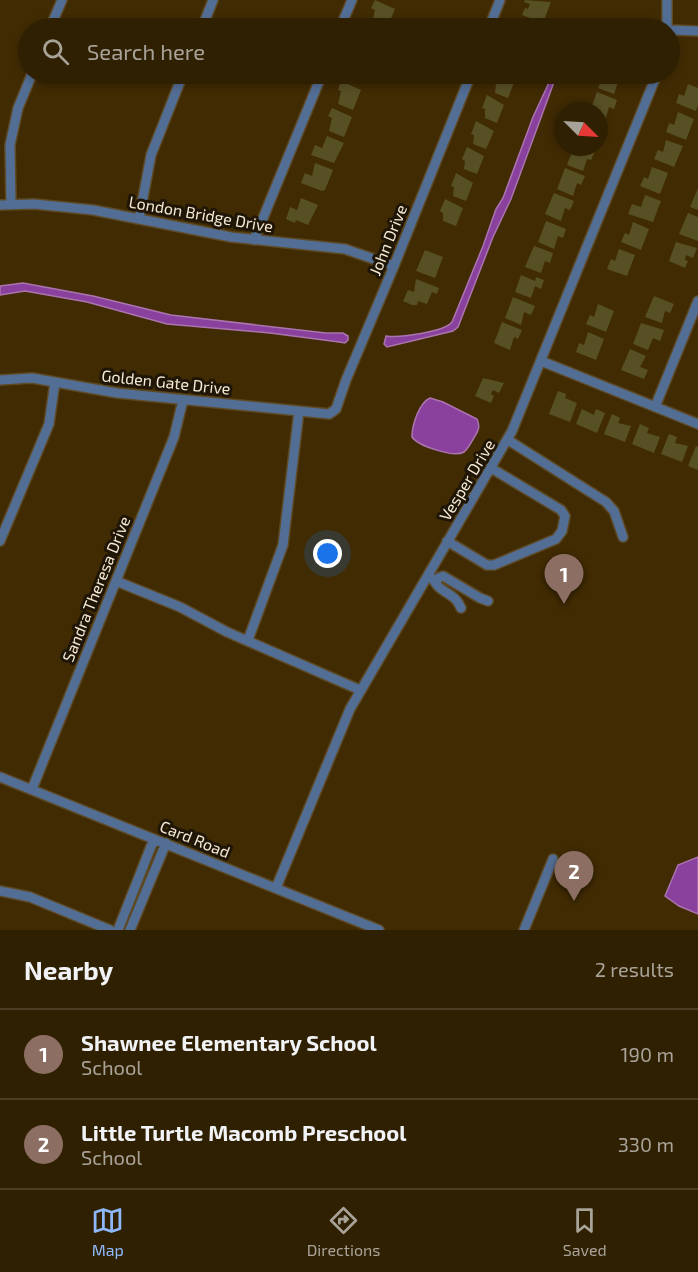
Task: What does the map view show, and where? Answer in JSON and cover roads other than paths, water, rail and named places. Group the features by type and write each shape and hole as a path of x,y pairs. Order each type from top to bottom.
{"street":[{"path":"54,18 62,0"},
{"path":"206,18 213,0"},
{"path":"344,18 352,0"},
{"path":"493,18 500,0"},
{"path":"667,0 668,18"},
{"path":"680,30 698,31"},
{"path":"11,203 10,145 18,108 28,84"},
{"path":"139,219 151,155 179,84"},
{"path":"254,240 318,84"},
{"name":"John Drive","path":"329,414 336,409 467,84"},
{"name":"Vesper Drive","path":"276,888 345,719 360,690 431,578 447,541 508,440 653,84"},
{"name":"London Bridge Drive","path":"0,204 93,210 254,240 345,249 394,266"},
{"path":"655,407 698,301"},
{"path":"541,362 698,424"},
{"name":"Golden Gate Drive","path":"0,380 32,378 117,393 329,414"},
{"path":"0,541 49,424 55,382"},
{"name":"Sandra Theresa Drive","path":"32,789 174,436 183,400"},
{"path":"248,640 283,545 299,411"},
{"path":"508,440 606,502 614,511 623,537"},
{"path":"447,541 487,565 494,565 556,539 562,531 565,516 561,510 491,468"},
{"path":"461,608 455,597 437,586 431,578 442,576 488,601"},
{"path":"116,581 180,607 226,632 360,690"},
{"name":"Card Road","path":"0,777 379,930"},
{"path":"118,930 154,839"},
{"path":"130,930 166,843"},
{"path":"524,930 553,860"},
{"path":"134,890 146,894"},
{"path":"0,891 30,897 110,930"}],"place":[{"name":"Shawnee Elementary School","path":"564,604"},
{"name":"Little Turtle Macomb Preschool","path":"574,901"}]}
